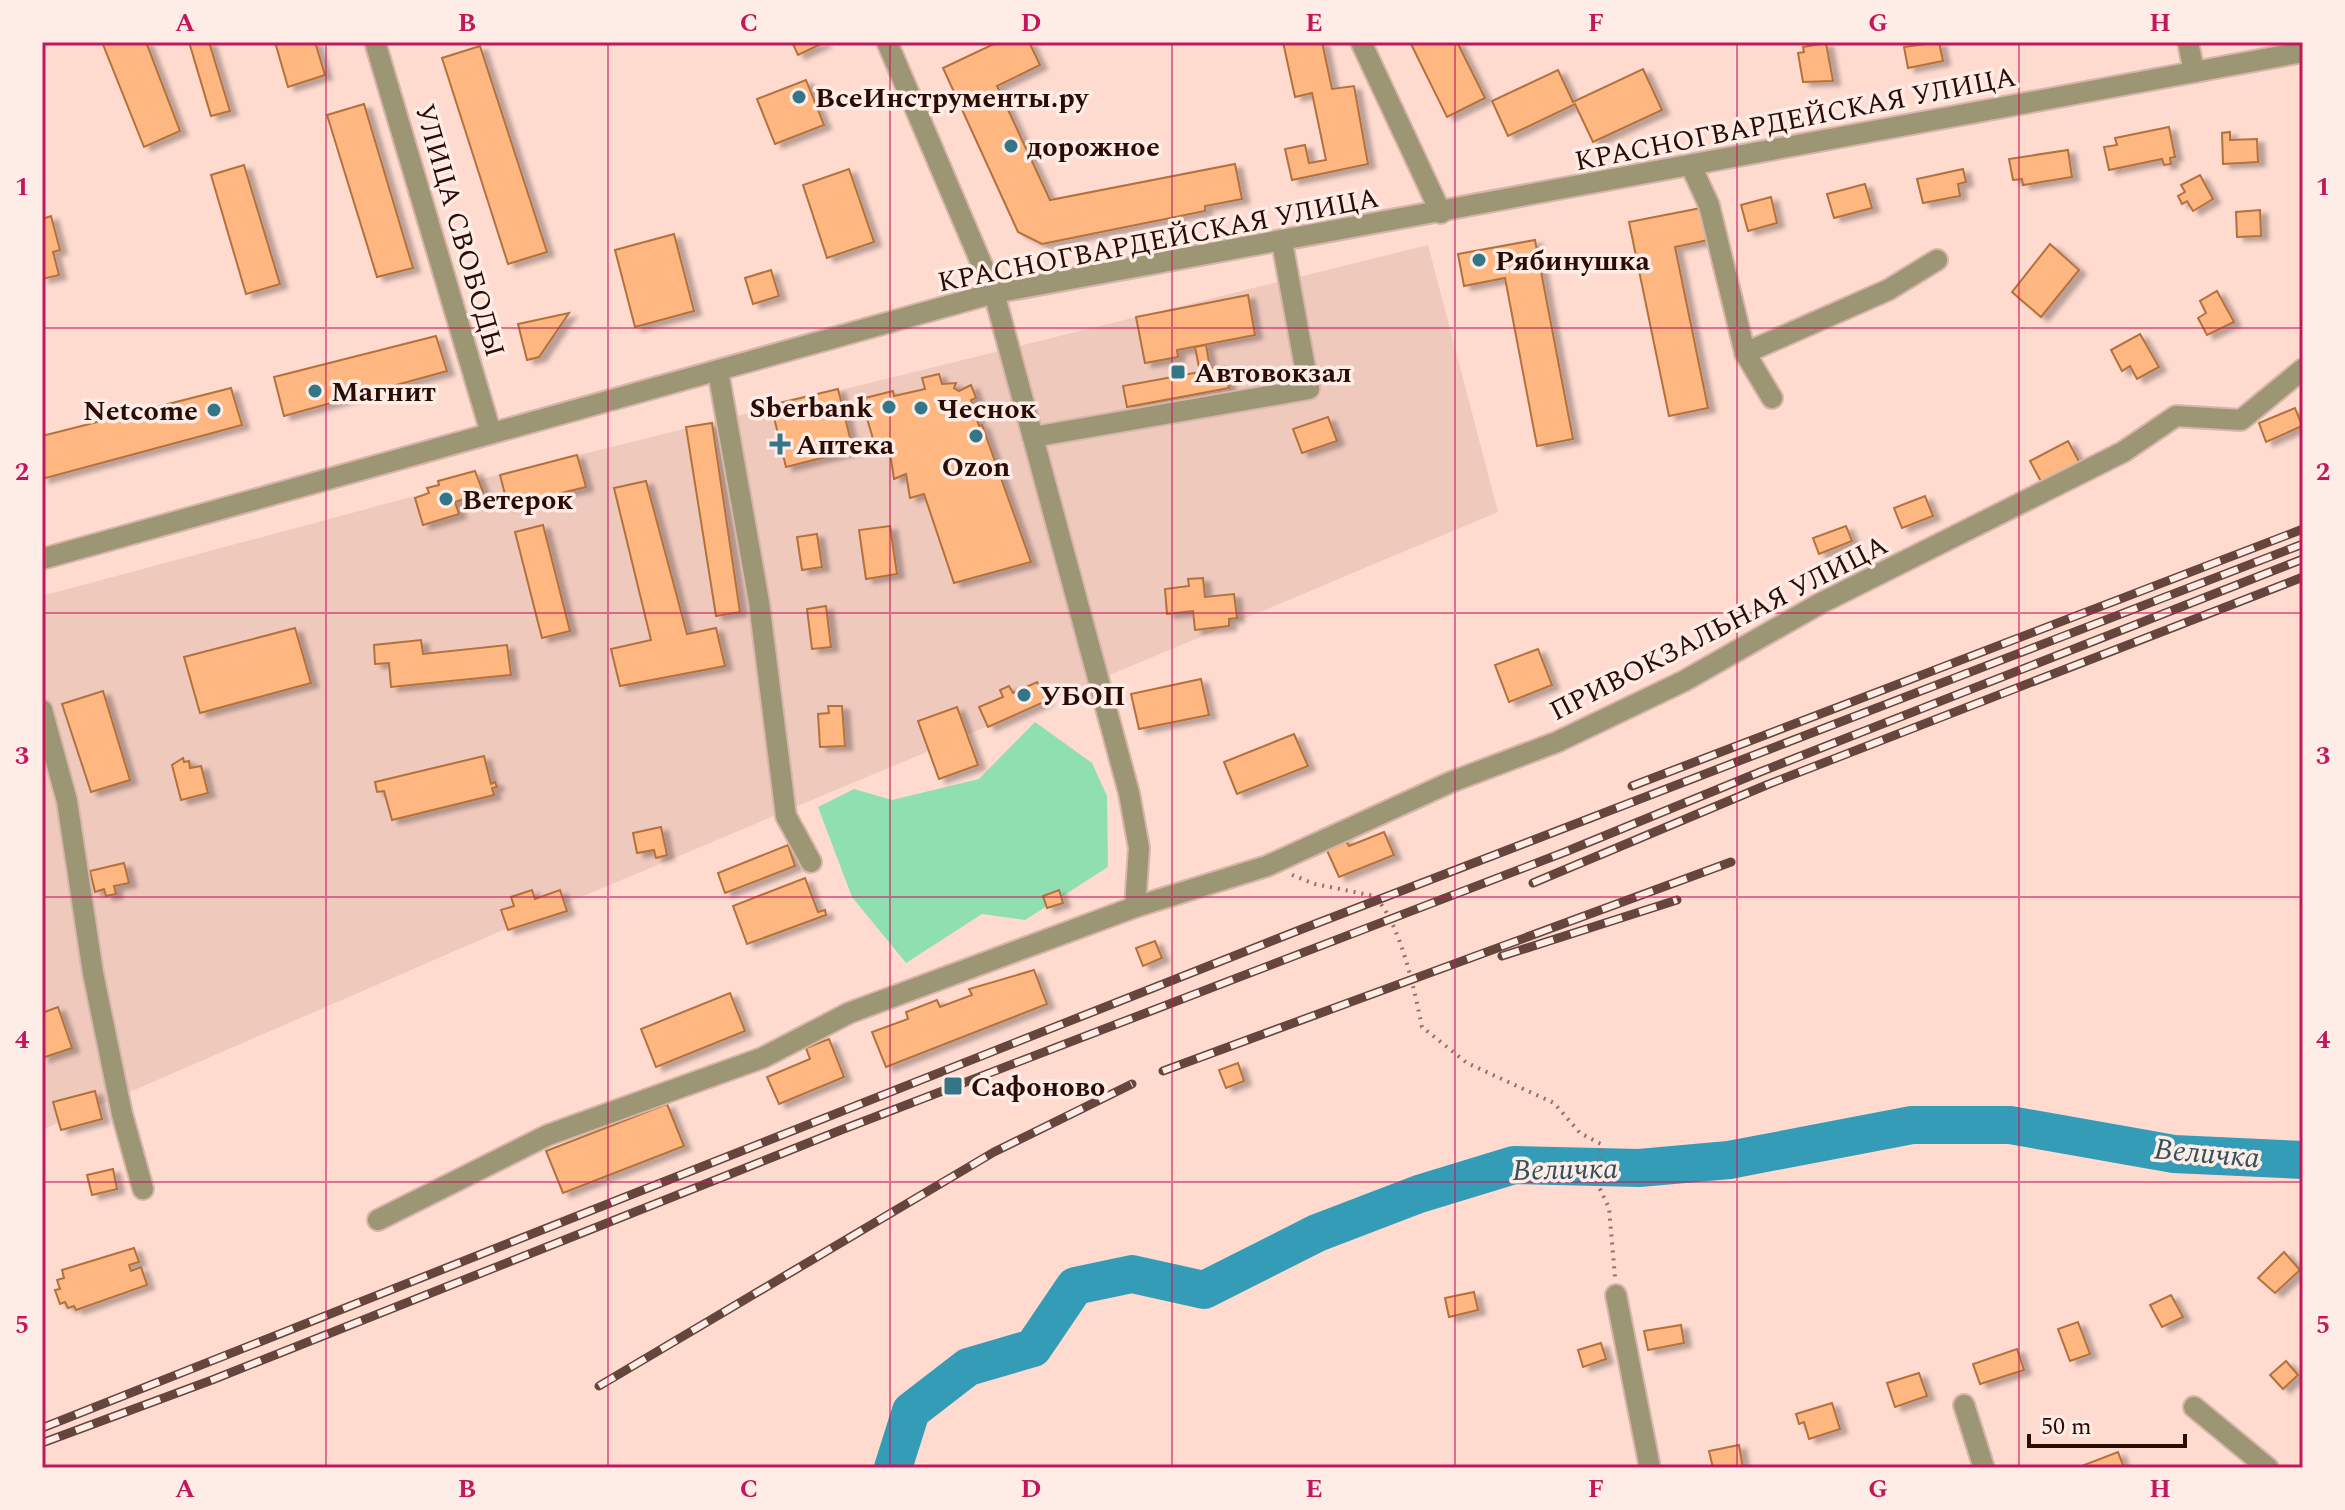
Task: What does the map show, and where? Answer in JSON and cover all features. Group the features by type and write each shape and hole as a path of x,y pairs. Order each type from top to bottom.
{"street":[{"name":"УЛИЦА СВОБОДЫ","path":"375,42 491,433"},
{"path":"887,42 994,293 1129,793 1139,848 1135,907"},
{"path":"1361,42 1441,213"},
{"path":"2188,42 2194,72"},
{"name":"КРАСНОГВАРДЕЙСКАЯ УЛИЦА","path":"42,559 994,293 2303,52"},
{"path":"1691,166 1709,205 1745,353 1772,398"},
{"path":"1033,437 1309,389 1282,242"},
{"path":"1745,353 1888,290 1937,260"},
{"name":"ПРИВОКЗАЛЬНАЯ УЛИЦА","path":"378,1220 548,1135 762,1058 849,1013 1135,907 1267,866 1451,782 1557,742 1684,681 1821,603 2123,452 2176,416 2241,420 2303,369"},
{"path":"718,371 759,602 786,816 811,862"},
{"path":"42,710 67,801 93,973 122,1114 143,1189"},
{"path":"1616,1295 1650,1468"},
{"path":"1964,1405 1984,1468"},
{"path":"2194,1407 2268,1468"}],"path":[{"path":"1267,866 1315,884 1374,896 1390,919 1415,992 1422,1027 1467,1063 1554,1103 1580,1133 1601,1144 1598,1185 1609,1208 1616,1295"}],"shaded area":[{"path":"1428,245 1498,512 531,918 42,1130 42,596 441,489"}],"green space":[{"path":"1035,722 1092,763 1107,796 1108,867 1025,920 982,914 906,963 852,897 818,807 854,789 892,800 979,779"}],"building":[{"path":"102,42 146,42 180,131 144,147"},
{"path":"189,42 209,42 230,111 211,116"},
{"path":"275,42 315,42 325,75 288,87"},
{"path":"792,42 825,42 798,55"},
{"path":"998,42 1029,42 1040,65 997,86 1050,200 1235,164 1242,199 1205,206 1205,211 1042,244 1018,232 943,68"},
{"path":"1283,42 1322,42 1332,89 1354,86 1368,164 1292,180 1285,149 1305,145 1309,163 1326,160 1312,93 1295,97"},
{"path":"1410,42 1457,42 1485,98 1447,117"},
{"path":"1939,42 1943,61 1908,68 1904,47"},
{"path":"1826,43 1833,81 1803,82 1798,53 1804,52 1803,47"},
{"path":"480,46 547,252 508,264 442,58"},
{"path":"1643,69 1662,110 1593,142 1575,104 1508,136 1492,101 1558,70 1573,102"},
{"path":"806,80 824,125 775,144 757,99"},
{"path":"364,104 413,268 377,277 327,115"},
{"path":"2169,127 2175,157 2170,158 2171,164 2164,165 2162,159 2109,170 2104,147 2117,145 2115,138"},
{"path":"2230,132 2230,140 2257,139 2258,162 2223,164 2222,133"},
{"path":"2068,150 2072,177 2023,185 2022,179 2013,180 2009,159"},
{"path":"244,165 280,284 246,294 211,175"},
{"path":"849,169 874,242 827,258 803,185"},
{"path":"1963,169 1966,182 1958,184 1960,196 1923,203 1917,179"},
{"path":"2200,175 2213,199 2193,211 2187,201 2182,204 2178,196 2185,192 2181,185"},
{"path":"1865,184 1872,208 1834,218 1827,194"},
{"path":"1771,197 1777,223 1748,231 1741,205"},
{"path":"1701,208 1708,240 1675,247 1708,408 1669,416 1629,222"},
{"path":"2260,210 2261,236 2237,237 2236,212"},
{"path":"51,216 60,250 53,252 59,275 42,279 42,219"},
{"path":"674,234 694,311 635,327 615,250"},
{"path":"1535,240 1573,439 1537,446 1505,278 1464,286 1458,254"},
{"path":"2050,244 2079,270 2041,317 2012,292"},
{"path":"771,270 779,296 753,304 745,278"},
{"path":"2217,291 2234,322 2207,335 2198,318 2206,313 2200,301"},
{"path":"1248,295 1255,335 1177,350 1178,357 1145,363 1136,317"},
{"path":"569,313 539,357 527,360 518,324"},
{"path":"2140,334 2159,367 2137,379 2130,366 2122,371 2111,350"},
{"path":"436,336 447,371 284,416 274,377"},
{"path":"1206,345 1210,368 1225,366 1229,388 1127,407 1123,386 1200,372 1195,347"},
{"path":"939,374 942,384 956,383 954,388 959,391 971,385 976,398 971,400 979,426 982,425 1031,562 954,583 924,494 910,498 906,474 894,479 889,446 876,449 866,415 870,414 865,398 893,391 894,396 925,389 922,378"},
{"path":"231,388 242,425 42,479 42,436"},
{"path":"838,389 853,450 786,467 771,405"},
{"path":"2295,408 2302,426 2266,442 2259,423"},
{"path":"1328,417 1337,441 1302,453 1293,429"},
{"path":"712,423 740,612 716,616 686,427"},
{"path":"2068,441 2083,469 2045,489 2030,461"},
{"path":"577,455 586,487 508,506 500,475"},
{"path":"475,471 483,492 455,502 459,514 423,525 415,498 429,493 427,488 439,485 438,481"},
{"path":"646,481 687,634 716,628 725,666 620,686 611,649 651,640 614,488"},
{"path":"1925,496 1933,516 1902,528 1894,508"},
{"path":"543,525 570,631 542,638 515,532"},
{"path":"890,526 897,574 866,579 859,530"},
{"path":"1846,526 1852,541 1819,554 1813,538"},
{"path":"817,534 822,567 802,570 797,537"},
{"path":"1203,578 1205,597 1234,594 1237,618 1229,619 1229,626 1195,630 1193,611 1167,614 1165,589 1189,586 1188,579"},
{"path":"826,606 831,647 812,649 807,609"},
{"path":"295,628 311,683 200,713 184,657"},
{"path":"421,640 423,654 507,645 511,675 391,687 389,663 375,664 374,645"},
{"path":"1538,649 1552,685 1509,702 1495,665"},
{"path":"1201,679 1209,715 1139,729 1131,694"},
{"path":"1037,682 1046,701 988,727 979,707 1003,697 1000,690 1009,686 1013,693"},
{"path":"103,691 130,780 91,792 62,704"},
{"path":"828,706 842,706 845,746 820,747 818,714 829,713"},
{"path":"957,707 978,765 939,779 918,721"},
{"path":"1294,734 1308,766 1237,794 1224,762"},
{"path":"484,756 491,784 495,782 497,787 492,788 494,795 392,820 384,791 377,792 375,782"},
{"path":"183,758 184,762 189,761 190,768 201,766 208,793 181,800 172,765"},
{"path":"661,827 667,855 656,858 654,850 637,853 633,833"},
{"path":"1384,832 1394,855 1339,877 1325,846 1344,838 1349,846"},
{"path":"788,845 795,866 725,893 718,873"},
{"path":"124,863 129,883 114,886 116,894 106,896 104,889 95,892 90,871"},
{"path":"805,878 818,912 825,910 826,915 747,944 733,906"},
{"path":"532,890 535,899 560,890 567,911 508,930 501,910 514,906 511,897"},
{"path":"1059,890 1063,903 1047,908 1043,896"},
{"path":"1155,941 1162,958 1143,966 1136,948"},
{"path":"1034,970 1047,1004 886,1067 872,1032 908,1019 906,1012 937,1000 940,1007 972,995 969,989"},
{"path":"730,993 745,1031 656,1067 641,1029"},
{"path":"58,1007 72,1048 42,1058 42,1013"},
{"path":"829,1039 844,1077 779,1104 767,1077 810,1059 806,1048"},
{"path":"1238,1063 1244,1081 1226,1088 1219,1070"},
{"path":"95,1091 102,1119 61,1130 53,1102"},
{"path":"667,1104 684,1146 563,1193 546,1151"},
{"path":"113,1169 117,1189 92,1195 87,1175"},
{"path":"134,1248 139,1262 129,1265 131,1271 141,1267 147,1285 76,1310 74,1306 68,1308 65,1302 60,1304 55,1290 60,1289 57,1280 64,1278 62,1270"},
{"path":"2284,1252 2300,1270 2275,1293 2258,1278"},
{"path":"1474,1292 1478,1310 1449,1317 1445,1298"},
{"path":"2171,1295 2183,1317 2162,1327 2150,1305"},
{"path":"2078,1322 2090,1354 2070,1361 2058,1329"},
{"path":"1681,1325 1684,1343 1648,1350 1644,1331"},
{"path":"1601,1343 1606,1359 1583,1367 1578,1350"},
{"path":"2017,1349 2024,1370 1980,1384 1973,1364"},
{"path":"2286,1361 2298,1375 2283,1389 2270,1375"},
{"path":"1919,1373 1927,1396 1895,1407 1887,1383"},
{"path":"1832,1403 1840,1429 1809,1439 1804,1422 1799,1424 1796,1414"},
{"path":"1739,1445 1743,1468 1713,1468 1709,1451"},
{"path":"2118,1452 2124,1468 2085,1468 2084,1465"}],"waterway":[{"name":"Величка","path":"893,1468 911,1411 968,1367 1033,1348 1075,1286 1132,1274 1204,1290 1317,1233 1419,1194 1514,1165 1639,1168 1729,1160 1912,1125 2010,1125 2174,1154 2303,1160"}],"railway":[{"path":"1632,786 2303,529"},
{"path":"42,1428 1302,929 2303,544"},
{"path":"42,1443 212,1380 841,1130 1565,852 2303,559"},
{"path":"1533,883 1769,784 2303,577"},
{"path":"1163,1071 1731,862"},
{"path":"1502,956 1677,900"},
{"path":"599,1386 994,1152 1132,1084"}],"place":[{"name":"ВсеИнструменты.ру","path":"799,97"},
{"name":"дорожное","path":"1011,146"},
{"name":"Рябинушка","path":"1479,260"},
{"name":"Автовокзал","path":"1178,372"},
{"name":"Магнит","path":"315,391"},
{"name":"Sberbank","path":"889,407"},
{"name":"Чеснок","path":"921,408"},
{"name":"Netcome","path":"214,410"},
{"name":"Ozon","path":"976,436"},
{"name":"Аптека","path":"780,444"},
{"name":"Ветерок","path":"446,499"},
{"name":"УБОП","path":"1024,695"},
{"name":"Сафоново","path":"953,1086"}]}
